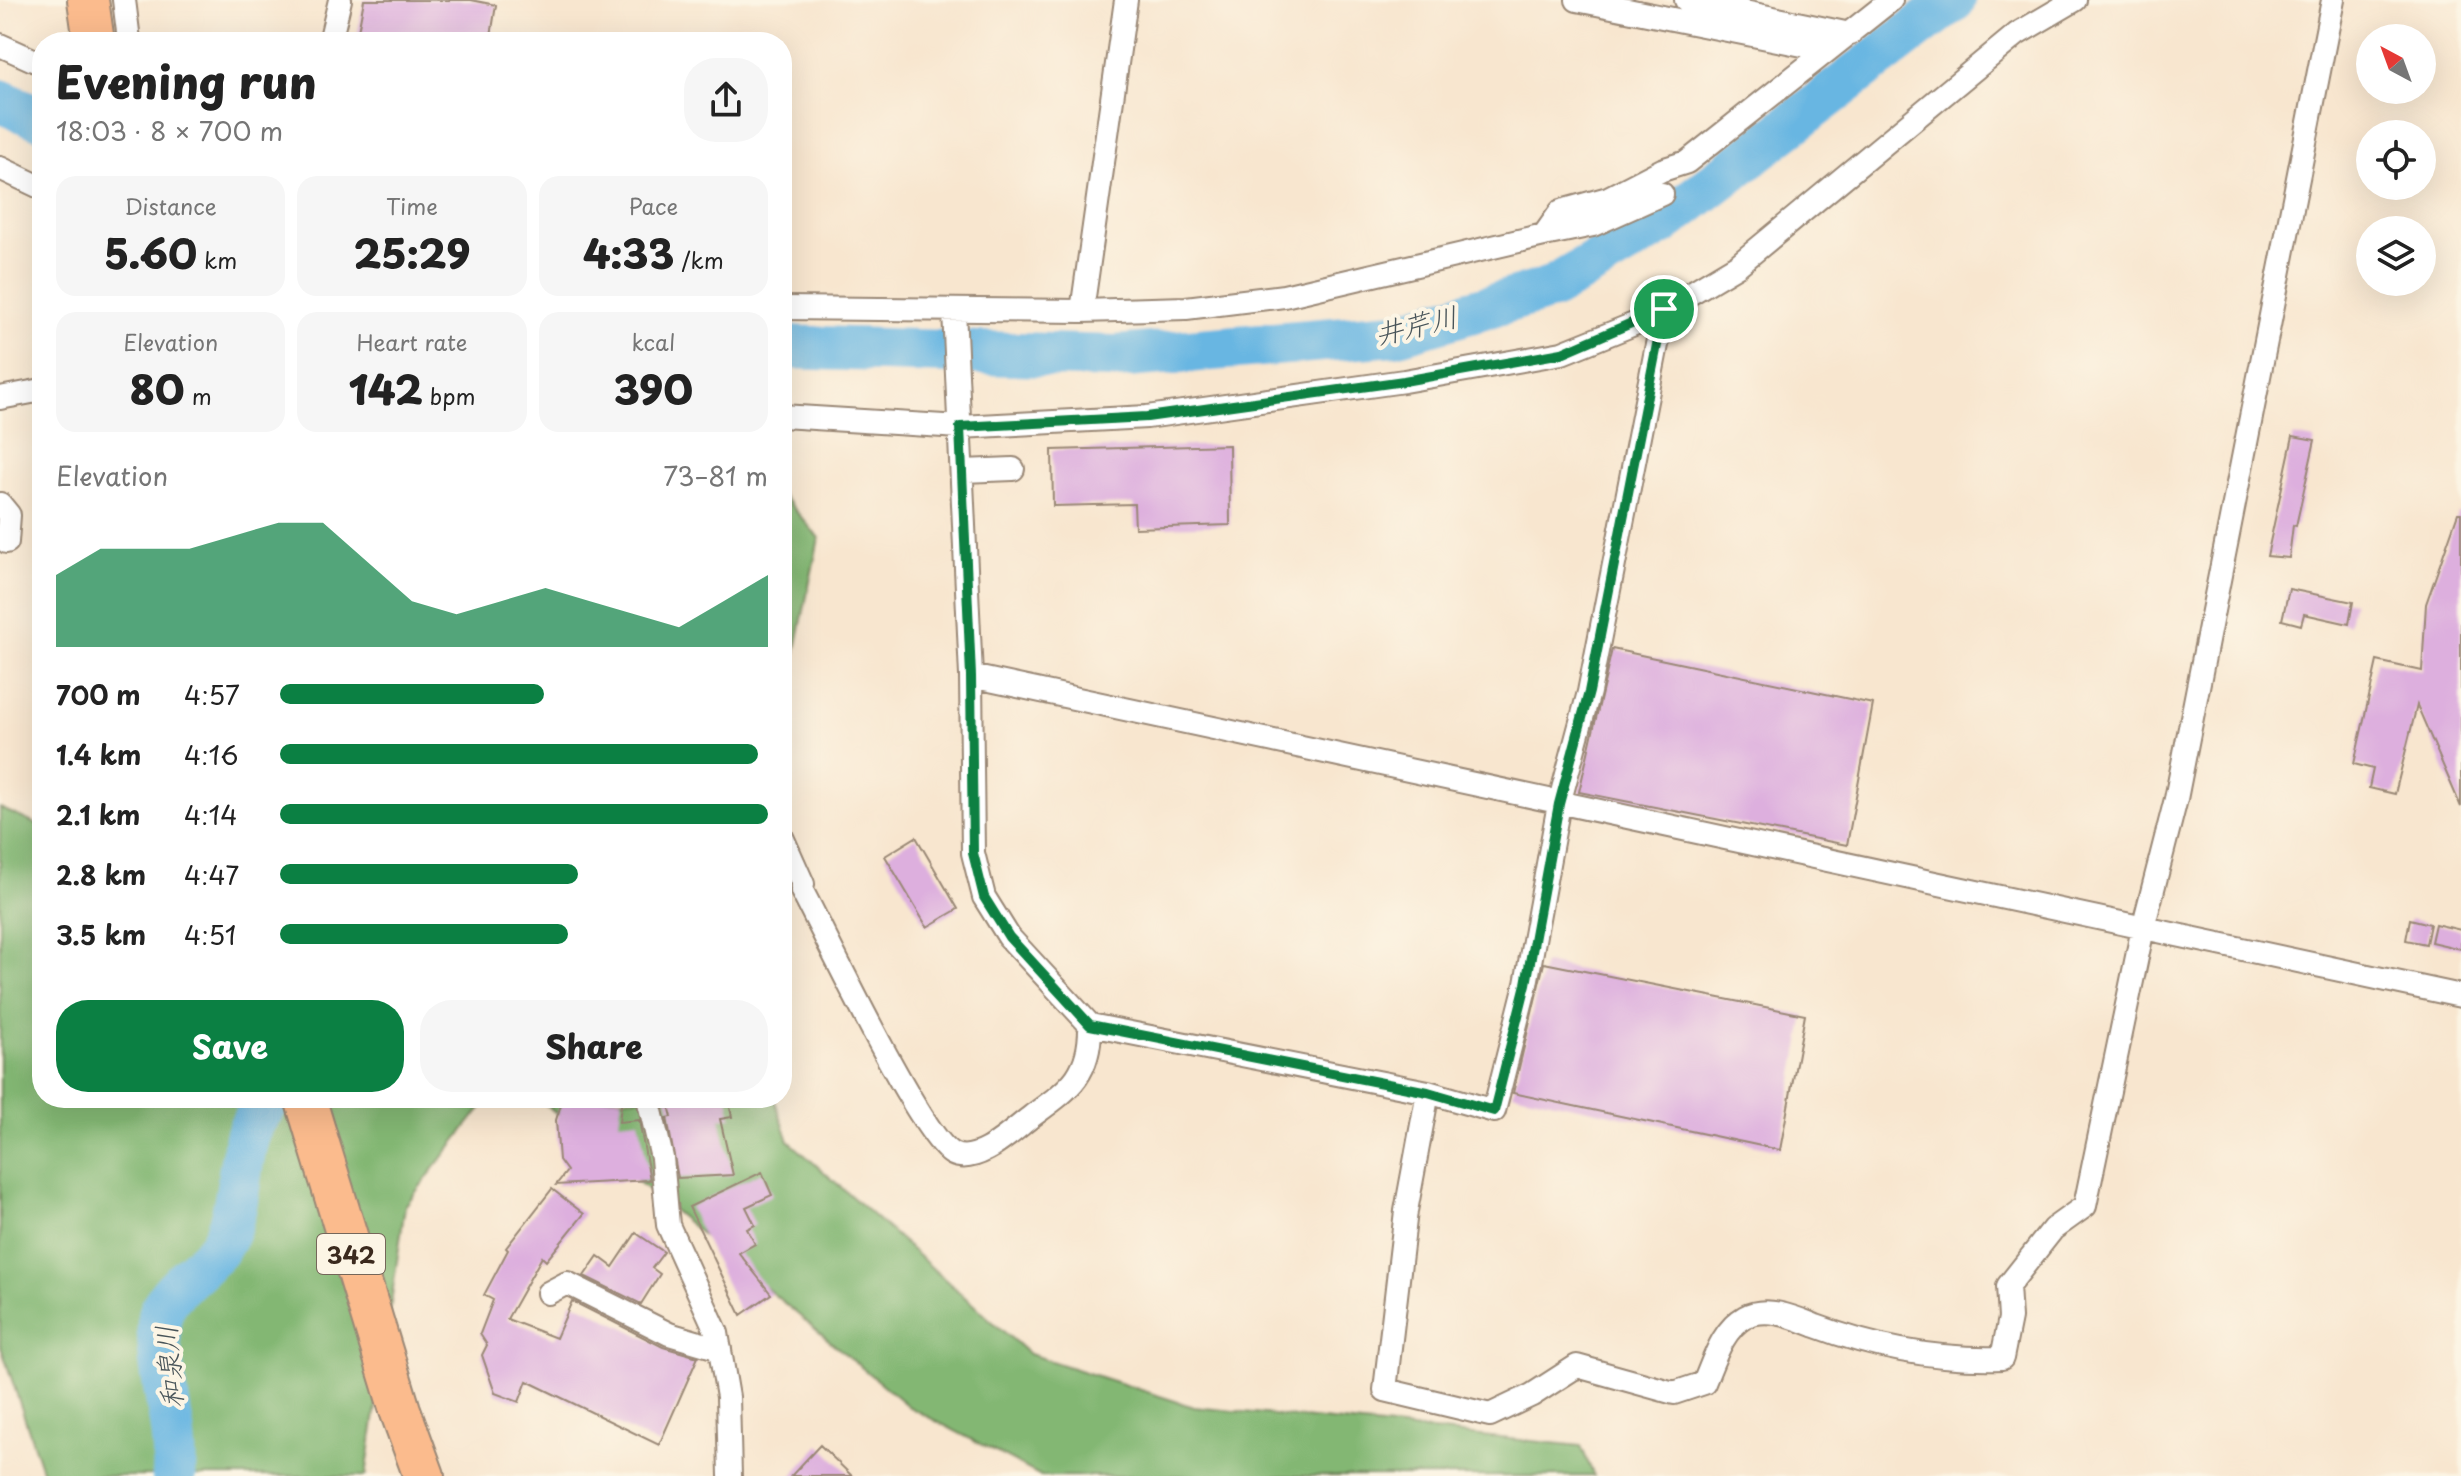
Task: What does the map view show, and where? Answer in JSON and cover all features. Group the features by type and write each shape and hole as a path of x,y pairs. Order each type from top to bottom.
{"highway":[{"path":"88,0 106,32"},
{"name":"342","path":"308,1108 400,1410 427,1476"}],"street":[{"path":"114,32 124,0"},
{"path":"332,32 340,0"},
{"path":"1082,311 1126,0"},
{"path":"1577,0 1828,50"},
{"path":"1686,0 1850,34"},
{"path":"1544,235 1561,211 1608,198 1662,170 1687,162 1891,0"},
{"path":"792,417 960,427 1147,417 1404,381 1562,353 1664,309 1738,265 2017,34 2075,0"},
{"path":"1428,1092 1406,1211 1385,1390 1490,1415 1532,1395 1577,1366 1674,1393 1704,1383 1728,1331 1748,1315 1783,1313 1868,1345 1958,1360 2002,1358 2010,1318 2008,1286 2053,1229 2085,1206 2143,928 2176,799 2333,0"},
{"path":"0,45 32,59"},
{"path":"0,168 32,183"},
{"path":"792,308 953,315 1186,308 1284,296 1593,225 1662,194"},
{"path":"953,315 971,676 973,853 984,897 1009,937 1090,1025 1428,1092 1494,1111 1526,984 1559,804 1589,692 1664,309"},
{"path":"0,398 32,392"},
{"path":"963,471 1013,469"},
{"path":"0,504 9,515 7,542"},
{"path":"971,676 2461,996"},
{"path":"792,859 803,884 802,891 921,1118 953,1154 969,1157 993,1145 1074,1084 1091,1051 1090,1025"},
{"path":"650,1108 662,1158 668,1225 717,1333 728,1397 730,1476"},
{"path":"548,1293 567,1283 669,1334 720,1349"}],"green space":[{"path":"792,507 819,538 792,668"},
{"path":"0,808 32,822 32,1108 481,1108 405,1206 366,1476 44,1476 0,1344"},
{"path":"550,1108 777,1108 789,1141 1029,1354 1194,1407 1581,1446 1594,1476 1041,1476 909,1407"}],"building":[{"path":"364,0 471,0 496,5 492,32 358,32"},
{"path":"2293,436 2315,440 2296,526 2293,525 2289,558 2267,556"},
{"path":"1229,445 1230,525 1135,528 1134,504 1053,506 1052,450"},
{"path":"2458,513 2461,513 2461,807 2417,705 2395,794 2369,788 2373,769 2354,764 2377,661 2422,671 2426,604"},
{"path":"2289,589 2353,602 2349,624 2304,614 2301,625 2282,620"},
{"path":"1612,649 1873,704 1847,845 1579,792"},
{"path":"916,837 958,909 927,927 885,856"},
{"path":"2410,919 2430,924 2426,944 2406,940"},
{"path":"2435,924 2461,930 2461,949 2431,942"},
{"path":"1544,963 1805,1015 1780,1150 1513,1093"},
{"path":"560,1108 621,1108 619,1122 639,1120 650,1180 556,1185 567,1171 559,1160 556,1120"},
{"path":"670,1108 730,1108 732,1117 720,1119 733,1175 678,1178 667,1118 672,1117"},
{"path":"762,1172 772,1195 746,1207 755,1225 747,1229 755,1244 739,1253 771,1294 741,1315 689,1207"},
{"path":"552,1189 584,1214 546,1261 542,1257 507,1319 556,1338 572,1301 663,1347 698,1357 659,1445 527,1381 519,1402 495,1393 482,1355 487,1345 480,1334 493,1300 484,1295 508,1250 506,1248"},
{"path":"636,1233 664,1252 652,1268 660,1274 641,1304 584,1276 598,1256 613,1267"},
{"path":"820,1445 852,1476 791,1476"}],"waterway":[{"name":"井芹川","path":"792,347 1115,357 1395,334 1552,288 1661,224 1954,0"},
{"name":"井芹川","path":"0,101 32,115"},
{"name":"和泉川","path":"174,1476 173,1437 159,1342 161,1312 174,1291 212,1256 226,1234 232,1219 250,1128 263,1108"}],"route":[{"path":"1664,309 1589,692 1559,804 1526,984 1494,1111 1428,1092 1090,1025 1009,937 984,897 973,853 969,719 971,676 960,427 1147,417 1404,381 1562,353 1664,309"}]}
